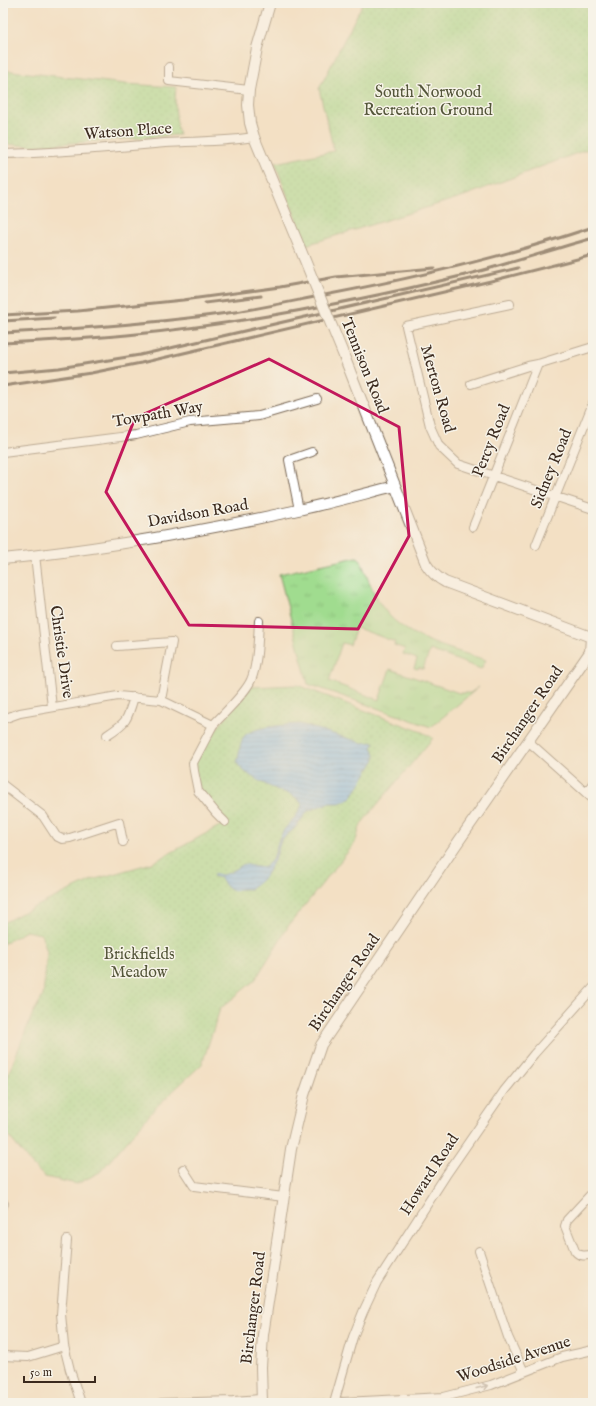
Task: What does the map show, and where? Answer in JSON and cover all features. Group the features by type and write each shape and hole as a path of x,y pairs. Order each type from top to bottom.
{"street":[{"name":"Tennison Road","path":"270,3 257,48 249,90 248,105 250,123 254,137 344,356 426,564 437,578 445,582 592,636"},
{"path":"170,67 168,81 249,90"},
{"name":"Watson Place","path":"3,154 30,154 181,142 236,140 254,137"},
{"name":"Merton Road","path":"510,304 406,326 430,426 439,446 458,464 593,509"},
{"path":"470,384 593,347"},
{"name":"Percy Road","path":"473,527 538,364"},
{"name":"Towpath Way","path":"3,452 136,435 190,422 259,416 317,399"},
{"name":"Sidney Road","path":"536,545 593,403"},
{"path":"299,510 289,460 312,452"},
{"name":"Davidson Road","path":"3,559 155,538 299,510 395,486"},
{"name":"Christie Drive","path":"35,555 52,707 118,696 161,700 213,725"},
{"path":"226,822 216,813 198,791 193,763 213,725 245,690 251,681 254,672 260,621"},
{"name":"Birchanger Road","path":"261,1401 263,1335 291,1149 301,1108 321,1045 590,652 592,636"},
{"path":"117,646 172,642 161,700"},
{"path":"107,735 120,727 127,719 134,697"},
{"path":"3,719 20,713 52,707"},
{"path":"528,741 593,799"},
{"path":"586,793 593,783"},
{"path":"3,785 43,816 56,836 62,839 119,822 124,842"},
{"name":"Howard Road","path":"334,1402 353,1337 377,1282 446,1175 504,1091 534,1054 593,988"},
{"path":"183,1169 194,1186 284,1197"},
{"path":"593,1192 567,1220 565,1226 575,1251 580,1255 593,1254"},
{"path":"67,1240 61,1314 64,1346 81,1403"},
{"path":"479,1251 508,1337 524,1372"},
{"path":"3,1356 28,1357 64,1346"},
{"name":"Woodside Avenue","path":"334,1402 444,1400 491,1385 562,1357 593,1350"},
{"path":"161,1403 261,1401"}],"highlighted area":[{"path":"269,359 399,427 409,536 358,629 189,625 106,492 135,418"}],"green space":[{"name":"South Norwood Recreation Ground","path":"363,3 593,3 593,147 464,196 306,245 275,163 334,151 319,89"},
{"path":"3,70 125,84 176,87 175,99 179,135 31,146 3,144"},
{"path":"357,557 360,559 379,602 399,625 426,640 486,660 481,669 430,650 423,669 419,667 418,669 414,668 417,659 403,654 405,649 394,645 395,642 360,629 356,628 350,645 342,643 329,681 379,700 390,669 459,693 470,693 479,687 431,727 308,684 279,574"},
{"name":"Brickfields Meadow","path":"297,685 422,732 433,738 361,824 355,843 289,925 255,980 220,1009 202,1064 157,1106 100,1172 77,1184 45,1177 33,1166 3,1129 3,1084 6,1080 33,1013 43,996 47,952 41,934 26,931 3,944 3,923 92,880 152,863 225,823 199,790 188,763 251,687"},
{"path":"325,1399 328,1402 278,1403 280,1400"}],"water":[{"path":"300,724 363,743 374,742 372,747 375,754 375,759 352,796 339,803 328,803 308,811 295,828 281,840 275,859 264,878 250,889 235,891 227,887 220,878 213,876 214,874 222,875 229,873 244,864 260,867 269,863 274,856 281,835 298,813 302,804 292,795 255,779 240,766 237,762 243,738 253,731 261,729"}],"railway":[{"path":"3,333 148,322 206,316 259,308 463,265 561,238 593,227"},
{"path":"3,343 127,335 212,325 297,311 465,275 593,238"},
{"path":"3,386 91,373 141,363 495,280 593,255"},
{"path":"3,315 78,311 183,300 280,287 336,277 434,268"},
{"path":"3,373 59,368 140,355 518,268"},
{"path":"205,303 261,296"},
{"path":"3,321 54,318"}]}
